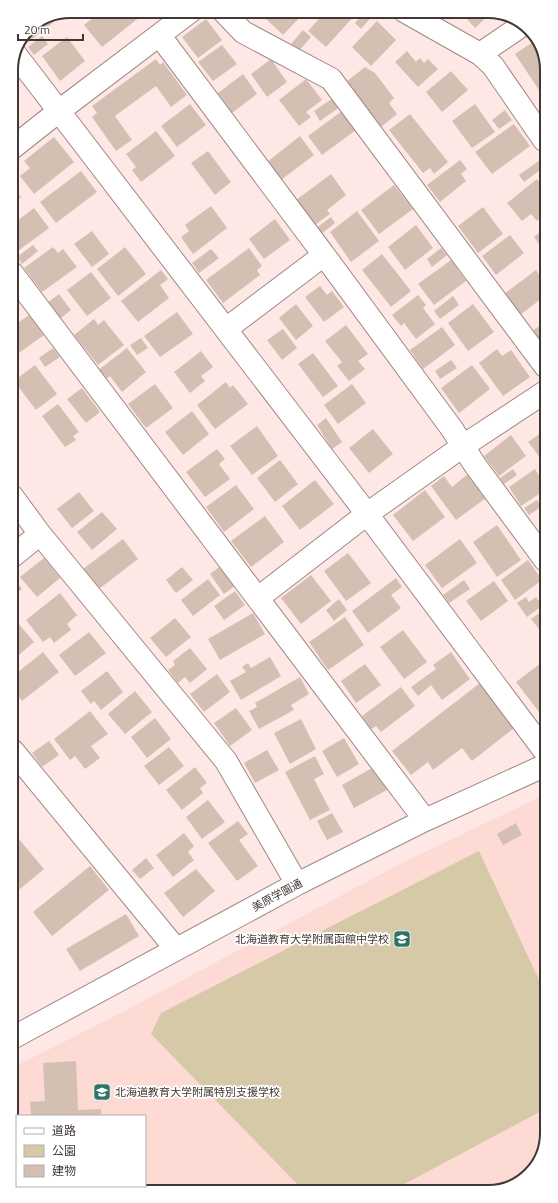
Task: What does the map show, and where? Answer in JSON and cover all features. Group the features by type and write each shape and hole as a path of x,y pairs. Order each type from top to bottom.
{"street":[{"path":"18,143 59,110 182,18"},
{"path":"230,18 243,32 331,79 540,359"},
{"path":"416,18 480,54 493,66 540,134"},
{"path":"480,54 518,28"},
{"path":"160,36 324,255 540,553"},
{"path":"20,59 368,514 540,744"},
{"path":"226,329 324,255"},
{"path":"18,281 426,820"},
{"path":"258,598 368,514 463,446 540,395"},
{"path":"18,504 40,534 226,761 297,884"},
{"path":"18,551 40,534"},
{"path":"18,757 176,949"},
{"name":"美原学園通","path":"18,1035 297,884 426,820 540,768"}],"shaded area":[{"name":"北海道教育大学附属函館中学校","path":"540,797 540,1140 535,1156 529,1165 525,1170 511,1180 495,1185 146,1185 146,1115 18,1115 18,1065 117,1015 400,864"}],"green space":[{"name":"北海道教育大学附属函館中学校","path":"479,851 540,982 540,1112 402,1185 298,1185 151,1034 161,1013"}],"building":[{"path":"92,18 139,18 102,47 84,25"},
{"path":"265,18 299,18 283,35"},
{"path":"320,18 352,18 326,47 308,31"},
{"path":"360,18 371,18 361,29 355,23"},
{"path":"466,18 486,18 475,28"},
{"path":"206,19 222,40 198,58 182,37"},
{"path":"57,20 27,43 29,38 36,31 44,25"},
{"path":"377,21 396,40 371,66 352,47"},
{"path":"303,30 311,37 299,51 291,44"},
{"path":"42,36 48,44 34,55 28,47"},
{"path":"67,37 85,61 60,81 42,56"},
{"path":"532,43 540,63 539,90 515,54"},
{"path":"222,45 237,64 213,81 198,62"},
{"path":"407,51 416,62 420,58 424,63 428,59 438,69 418,87 395,62"},
{"path":"156,59 160,65 163,62 187,95 171,107 156,86 115,116 132,140 116,151 92,117 97,113 92,106"},
{"path":"271,59 287,82 267,97 251,74"},
{"path":"365,67 375,73 394,98 389,103 397,114 381,127 346,82"},
{"path":"451,71 468,90 442,112 426,92"},
{"path":"243,74 257,94 232,113 218,93"},
{"path":"306,79 322,100 306,112 311,117 299,126 279,100"},
{"path":"333,98 340,107 320,121 314,111"},
{"path":"190,104 206,125 177,147 161,126"},
{"path":"475,104 495,132 472,148 452,121"},
{"path":"505,110 512,120 499,129 492,120"},
{"path":"342,111 356,130 322,155 308,136"},
{"path":"410,114 448,162 434,174 430,168 423,173 389,130"},
{"path":"514,124 530,146 492,174 475,152"},
{"path":"156,131 175,156 141,182 132,170 136,167 126,154"},
{"path":"300,136 314,155 281,180 267,162"},
{"path":"54,137 74,162 34,194 20,176 30,168 24,161"},
{"path":"208,151 231,182 215,195 191,163"},
{"path":"460,160 467,169 461,174 466,181 440,202 427,185"},
{"path":"540,160 540,170 524,182 519,175"},
{"path":"81,171 97,192 56,223 40,202"},
{"path":"331,174 346,195 327,210 330,214 315,225 296,200"},
{"path":"537,179 540,183 540,218 537,221 531,214 522,221 507,203"},
{"path":"394,185 413,209 379,234 361,210"},
{"path":"211,206 227,228 193,254 181,237 189,231 185,225"},
{"path":"483,207 503,234 478,253 458,226"},
{"path":"34,208 49,228 18,251 18,220"},
{"path":"357,211 379,241 351,262 330,232"},
{"path":"331,217 335,223 321,234 316,228"},
{"path":"275,219 290,240 264,259 249,239"},
{"path":"416,225 433,248 405,270 388,247"},
{"path":"92,231 109,254 92,267 74,244"},
{"path":"540,232 540,245 534,237"},
{"path":"510,235 524,253 496,275 482,256"},
{"path":"33,245 38,251 22,264 18,256"},
{"path":"53,247 58,253 63,249 77,267 42,292 24,268"},
{"path":"125,247 146,274 118,296 97,269"},
{"path":"249,248 262,266 257,270 260,275 223,303 206,280"},
{"path":"441,248 447,255 432,267 427,259"},
{"path":"211,249 219,258 199,273 192,263"},
{"path":"382,254 411,291 391,307 362,270"},
{"path":"451,260 466,281 434,305 418,284"},
{"path":"161,270 168,279 160,285 169,298 138,322 121,301"},
{"path":"536,270 540,276 540,300 520,315 504,294"},
{"path":"91,272 111,298 87,316 67,290"},
{"path":"320,286 327,295 332,291 344,307 324,322 305,297"},
{"path":"59,294 71,310 60,319 47,303"},
{"path":"418,295 426,305 423,308 435,324 416,339 404,323 401,326 392,315"},
{"path":"453,296 459,305 440,319 434,311"},
{"path":"296,304 313,326 296,340 279,318"},
{"path":"473,304 494,332 468,351 448,323"},
{"path":"177,312 193,334 160,357 144,336"},
{"path":"29,315 44,335 18,354 18,323"},
{"path":"94,319 98,325 104,320 124,345 98,365 74,335"},
{"path":"346,325 368,354 358,361 365,369 349,381 337,366 342,362 325,341"},
{"path":"540,325 540,342 532,331"},
{"path":"442,327 455,345 423,369 410,350"},
{"path":"283,329 297,348 282,360 267,340"},
{"path":"141,338 148,348 137,355 130,345"},
{"path":"53,348 60,357 45,367 39,358"},
{"path":"127,348 146,372 122,392 110,376 104,381 97,371"},
{"path":"497,349 502,356 511,350 530,377 503,396 479,363"},
{"path":"201,351 213,367 201,376 205,381 190,393 174,372"},
{"path":"313,353 338,386 323,397 298,364"},
{"path":"451,360 457,368 440,379 435,371"},
{"path":"35,365 57,394 36,410 18,386 18,378"},
{"path":"472,365 490,389 459,413 441,388"},
{"path":"226,382 230,388 233,385 248,404 215,429 197,405"},
{"path":"155,384 173,408 146,428 128,404"},
{"path":"352,384 366,403 338,424 324,405"},
{"path":"82,388 100,412 86,423 67,399"},
{"path":"58,404 79,432 73,436 76,440 65,447 42,416"},
{"path":"192,411 209,434 183,455 165,432"},
{"path":"326,418 342,442 332,449 317,425"},
{"path":"257,426 278,456 252,475 230,446"},
{"path":"373,429 393,454 369,473 349,448"},
{"path":"540,434 540,458 528,442"},
{"path":"511,435 526,456 499,476 484,456"},
{"path":"217,449 225,459 219,464 230,479 205,497 186,472"},
{"path":"280,460 298,484 275,502 257,478"},
{"path":"513,469 517,475 504,484 500,478"},
{"path":"535,469 540,477 540,493 521,506 509,487"},
{"path":"468,474 486,498 456,520 431,486 444,476 452,487"},
{"path":"315,480 334,504 300,530 282,506"},
{"path":"236,485 254,509 224,532 206,507"},
{"path":"425,490 445,517 413,541 393,515"},
{"path":"79,492 94,511 72,528 57,509"},
{"path":"537,500 540,504 540,507 529,515 524,508"},
{"path":"102,512 117,529 92,550 77,532"},
{"path":"265,516 284,542 251,567 231,541"},
{"path":"497,525 521,560 497,577 473,542"},
{"path":"123,539 138,559 99,589 83,569"},
{"path":"460,539 477,563 442,588 425,565"},
{"path":"348,553 371,583 346,601 324,571"},
{"path":"44,558 60,578 37,597 20,577"},
{"path":"528,560 540,577 540,581 515,600 501,580"},
{"path":"222,565 236,585 224,594 210,574"},
{"path":"182,567 193,580 176,593 166,580"},
{"path":"311,575 331,601 301,624 281,598"},
{"path":"396,578 402,587 391,595 401,608 368,633 352,611"},
{"path":"208,579 220,595 193,616 181,600"},
{"path":"464,580 470,589 449,603 443,595"},
{"path":"494,581 508,601 481,621 466,601"},
{"path":"18,584 22,589 18,592"},
{"path":"235,591 245,605 224,620 214,606"},
{"path":"60,593 77,615 67,624 71,630 54,643 50,637 43,642 26,620"},
{"path":"526,597 529,602 536,597 540,603 540,607 527,617 517,603"},
{"path":"339,599 347,610 334,621 326,610"},
{"path":"253,613 265,634 220,660 208,639"},
{"path":"540,613 540,630 531,619"},
{"path":"345,617 364,645 328,670 309,642"},
{"path":"175,618 191,637 166,657 150,638"},
{"path":"18,623 34,642 18,656"},
{"path":"403,630 427,662 404,679 380,647"},
{"path":"89,632 106,653 75,676 59,655"},
{"path":"190,648 207,669 190,683 185,677 178,683 168,670 175,665 173,661"},
{"path":"43,652 59,672 22,701 18,696 18,672"},
{"path":"451,652 470,679 442,700 431,685 418,696 411,687 436,669 433,665"},
{"path":"270,657 281,676 241,700 230,681 246,672 242,667 248,663 251,668"},
{"path":"365,664 381,685 356,703 341,681"},
{"path":"540,664 540,713 516,682"},
{"path":"107,671 123,692 101,710 94,701 91,704 81,691"},
{"path":"217,674 230,692 204,712 190,694"},
{"path":"300,677 309,694 291,705 294,710 259,729 249,711 257,707 255,703"},
{"path":"480,683 514,728 472,761 462,748 433,770 428,762 411,775 392,751"},
{"path":"401,687 415,706 381,732 376,726 371,729 362,716"},
{"path":"135,691 152,712 125,734 108,714"},
{"path":"236,708 252,730 230,746 214,723"},
{"path":"90,711 108,734 91,746 100,758 85,769 75,756 70,760 54,739"},
{"path":"155,718 171,739 147,758 131,737"},
{"path":"301,719 316,749 290,764 274,733"},
{"path":"344,738 359,764 337,777 322,751"},
{"path":"49,741 59,755 42,767 32,753"},
{"path":"169,747 184,766 159,785 144,766"},
{"path":"267,750 279,770 255,783 244,763"},
{"path":"315,756 324,774 314,779 330,810 310,820 285,772"},
{"path":"195,767 207,783 200,788 203,793 182,810 166,790"},
{"path":"374,767 387,790 354,808 342,785"},
{"path":"208,800 225,822 202,839 186,817"},
{"path":"332,813 343,832 327,840 317,821"},
{"path":"238,821 248,834 239,840 258,866 237,881 208,843"},
{"path":"516,823 522,835 503,845 497,834"},
{"path":"184,833 194,846 188,852 194,860 173,877 156,855"},
{"path":"18,838 44,869 20,889 18,887"},
{"path":"146,858 154,868 140,879 132,870"},
{"path":"90,866 109,890 52,936 33,912"},
{"path":"196,869 215,891 183,917 164,893"},
{"path":"126,914 139,936 80,971 66,949"},
{"path":"76,1061 78,1110 101,1109 101,1115 31,1115 30,1102 45,1101 43,1063"}],"place":[{"name":"北海道教育大学附属函館中学校","path":"402,939"},
{"name":"北海道教育大学附属特別支援学校","path":"102,1092"}]}
